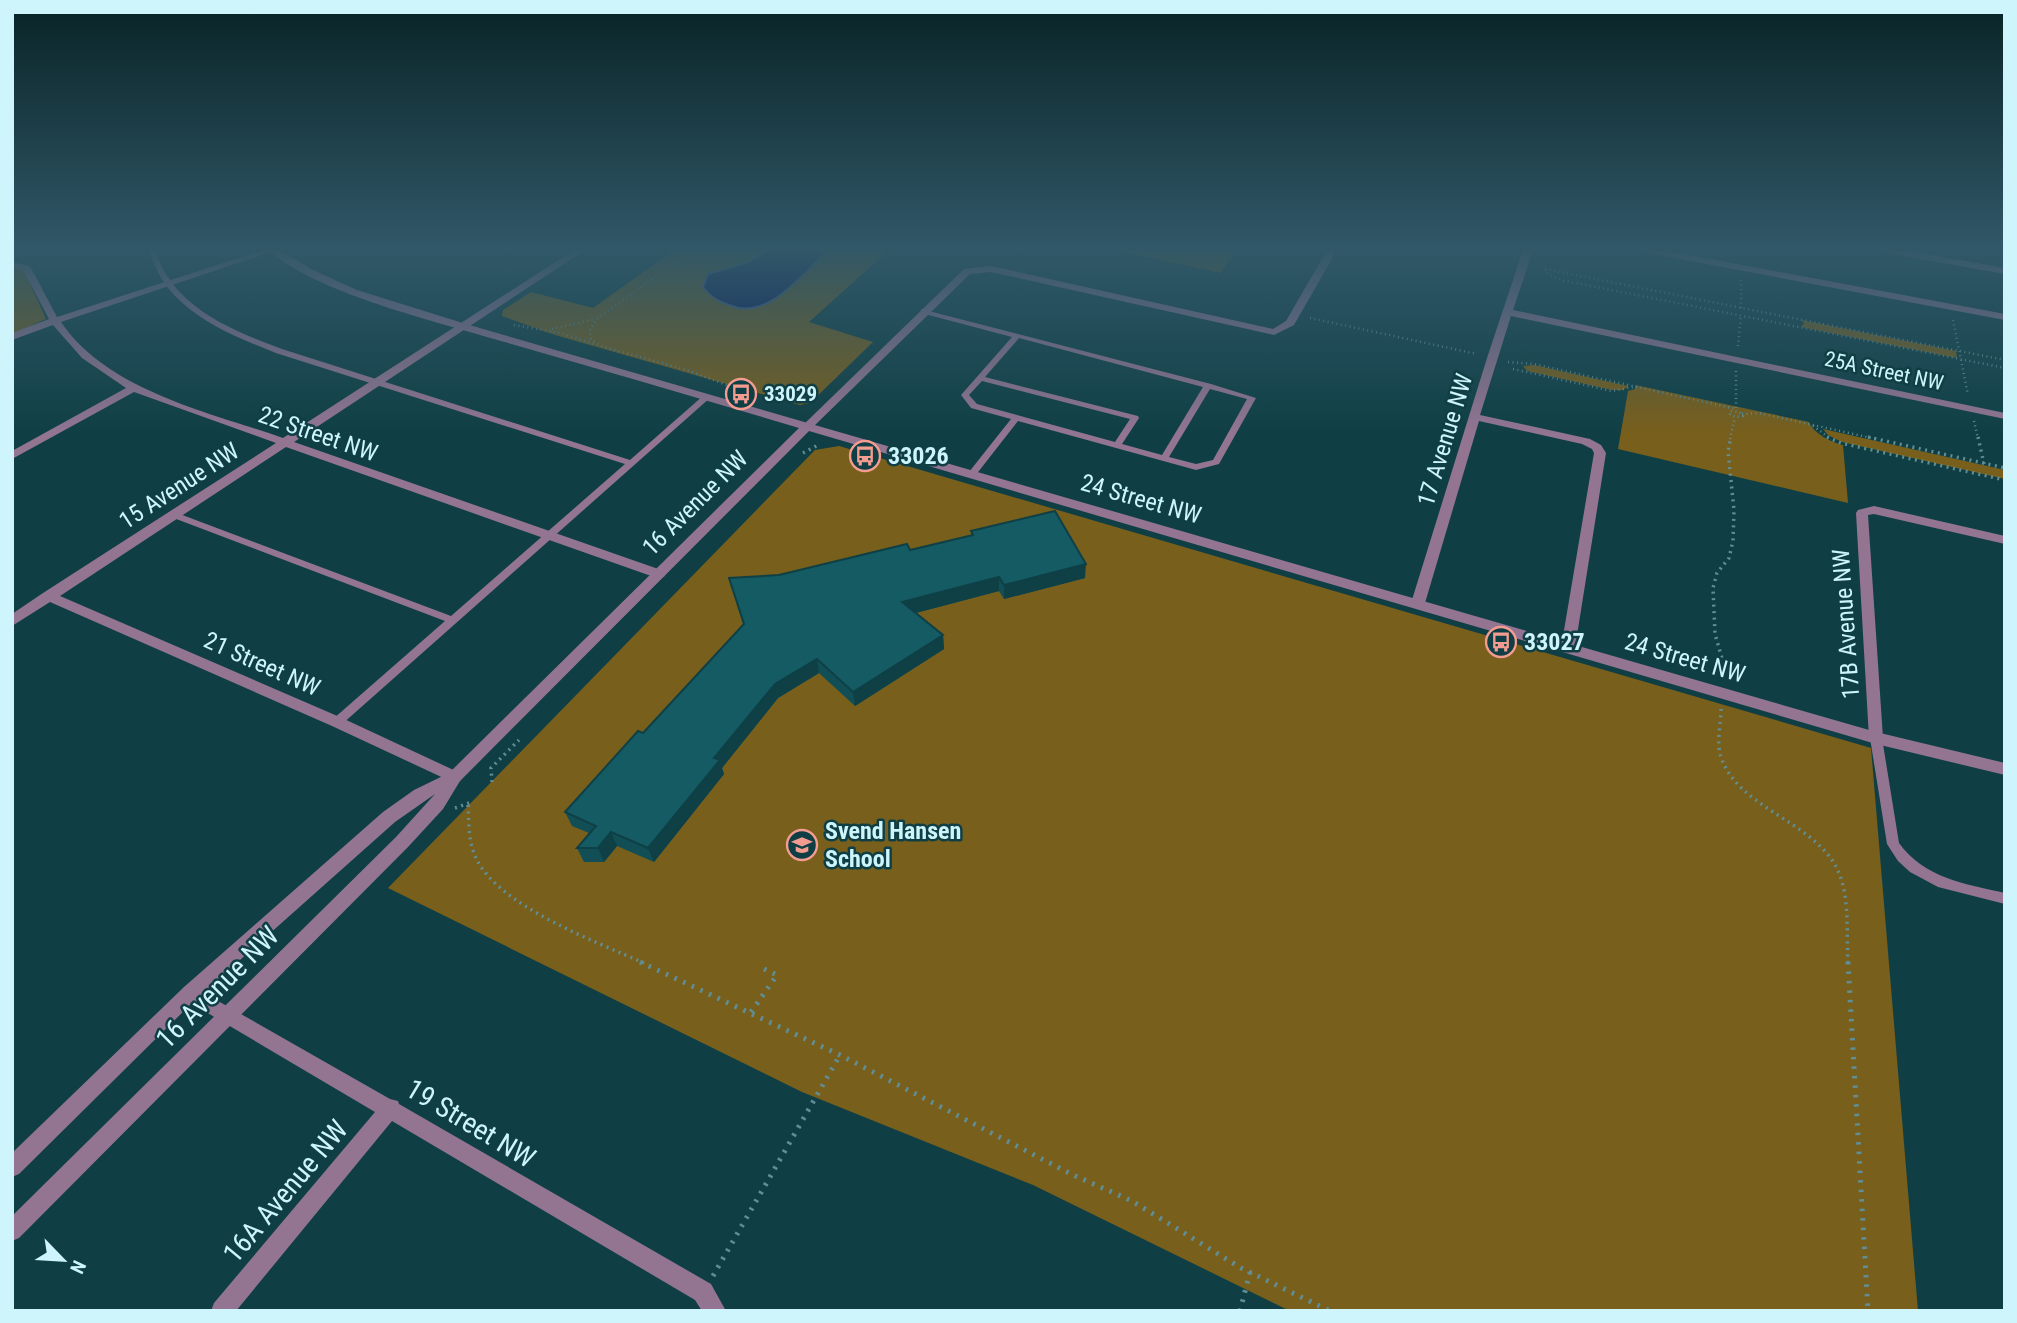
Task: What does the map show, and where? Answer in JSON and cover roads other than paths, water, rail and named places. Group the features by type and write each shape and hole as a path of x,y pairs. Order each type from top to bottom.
{"street":[{"name":"22 Street NW","path":"48,312 73,346 134,388 169,405 659,574"},
{"path":"12,337 82,312"},
{"name":"24 Street NW","path":"415,312 1568,649 1876,737 2005,769"},
{"name":"15 Avenue NW","path":"12,621 485,312"},
{"name":"16 Avenue NW","path":"12,1231 402,842 437,804 455,777 923,312"},
{"name":"16 Avenue NW","path":"1178,312 1266,332 1280,330 1290,323 1297,312"},
{"name":"25A Street NW","path":"1508,312 2005,416"},
{"name":"17 Avenue NW","path":"1418,603 1508,312"},
{"path":"1977,312 2005,317"},
{"path":"12,456 134,388"},
{"path":"1475,417 1586,441 1597,447 1600,453 1568,649"},
{"name":"17B Avenue NW","path":"1876,737 1862,513 1866,510 2005,540"},
{"name":"21 Street NW","path":"48,596 337,722 455,777"},
{"name":"16 Avenue NW","path":"12,1167 190,993 389,817 420,794 455,777"},
{"name":"19 Street NW","path":"190,993 391,1108 703,1293 715,1311"},
{"name":"16A Avenue NW","path":"222,1311 391,1108"}],"lane":[{"path":"202,312 242,335 279,351 631,463"},
{"path":"927,312 1252,398 1216,463 1196,467 974,406 965,395 1016,337"},
{"path":"980,378 1135,418 1117,445"},
{"path":"1164,458 1208,386"},
{"path":"337,722 707,397"},
{"path":"972,474 1016,418"},
{"path":"174,514 453,620"},
{"path":"1876,737 1893,844 1899,855 1931,880 2005,899"}],"place":[{"name":"33029","path":"741,394"},
{"name":"33026","path":"865,456"},
{"name":"33027","path":"1501,642"},
{"name":"Svend Hansen School","path":"802,845"}]}
